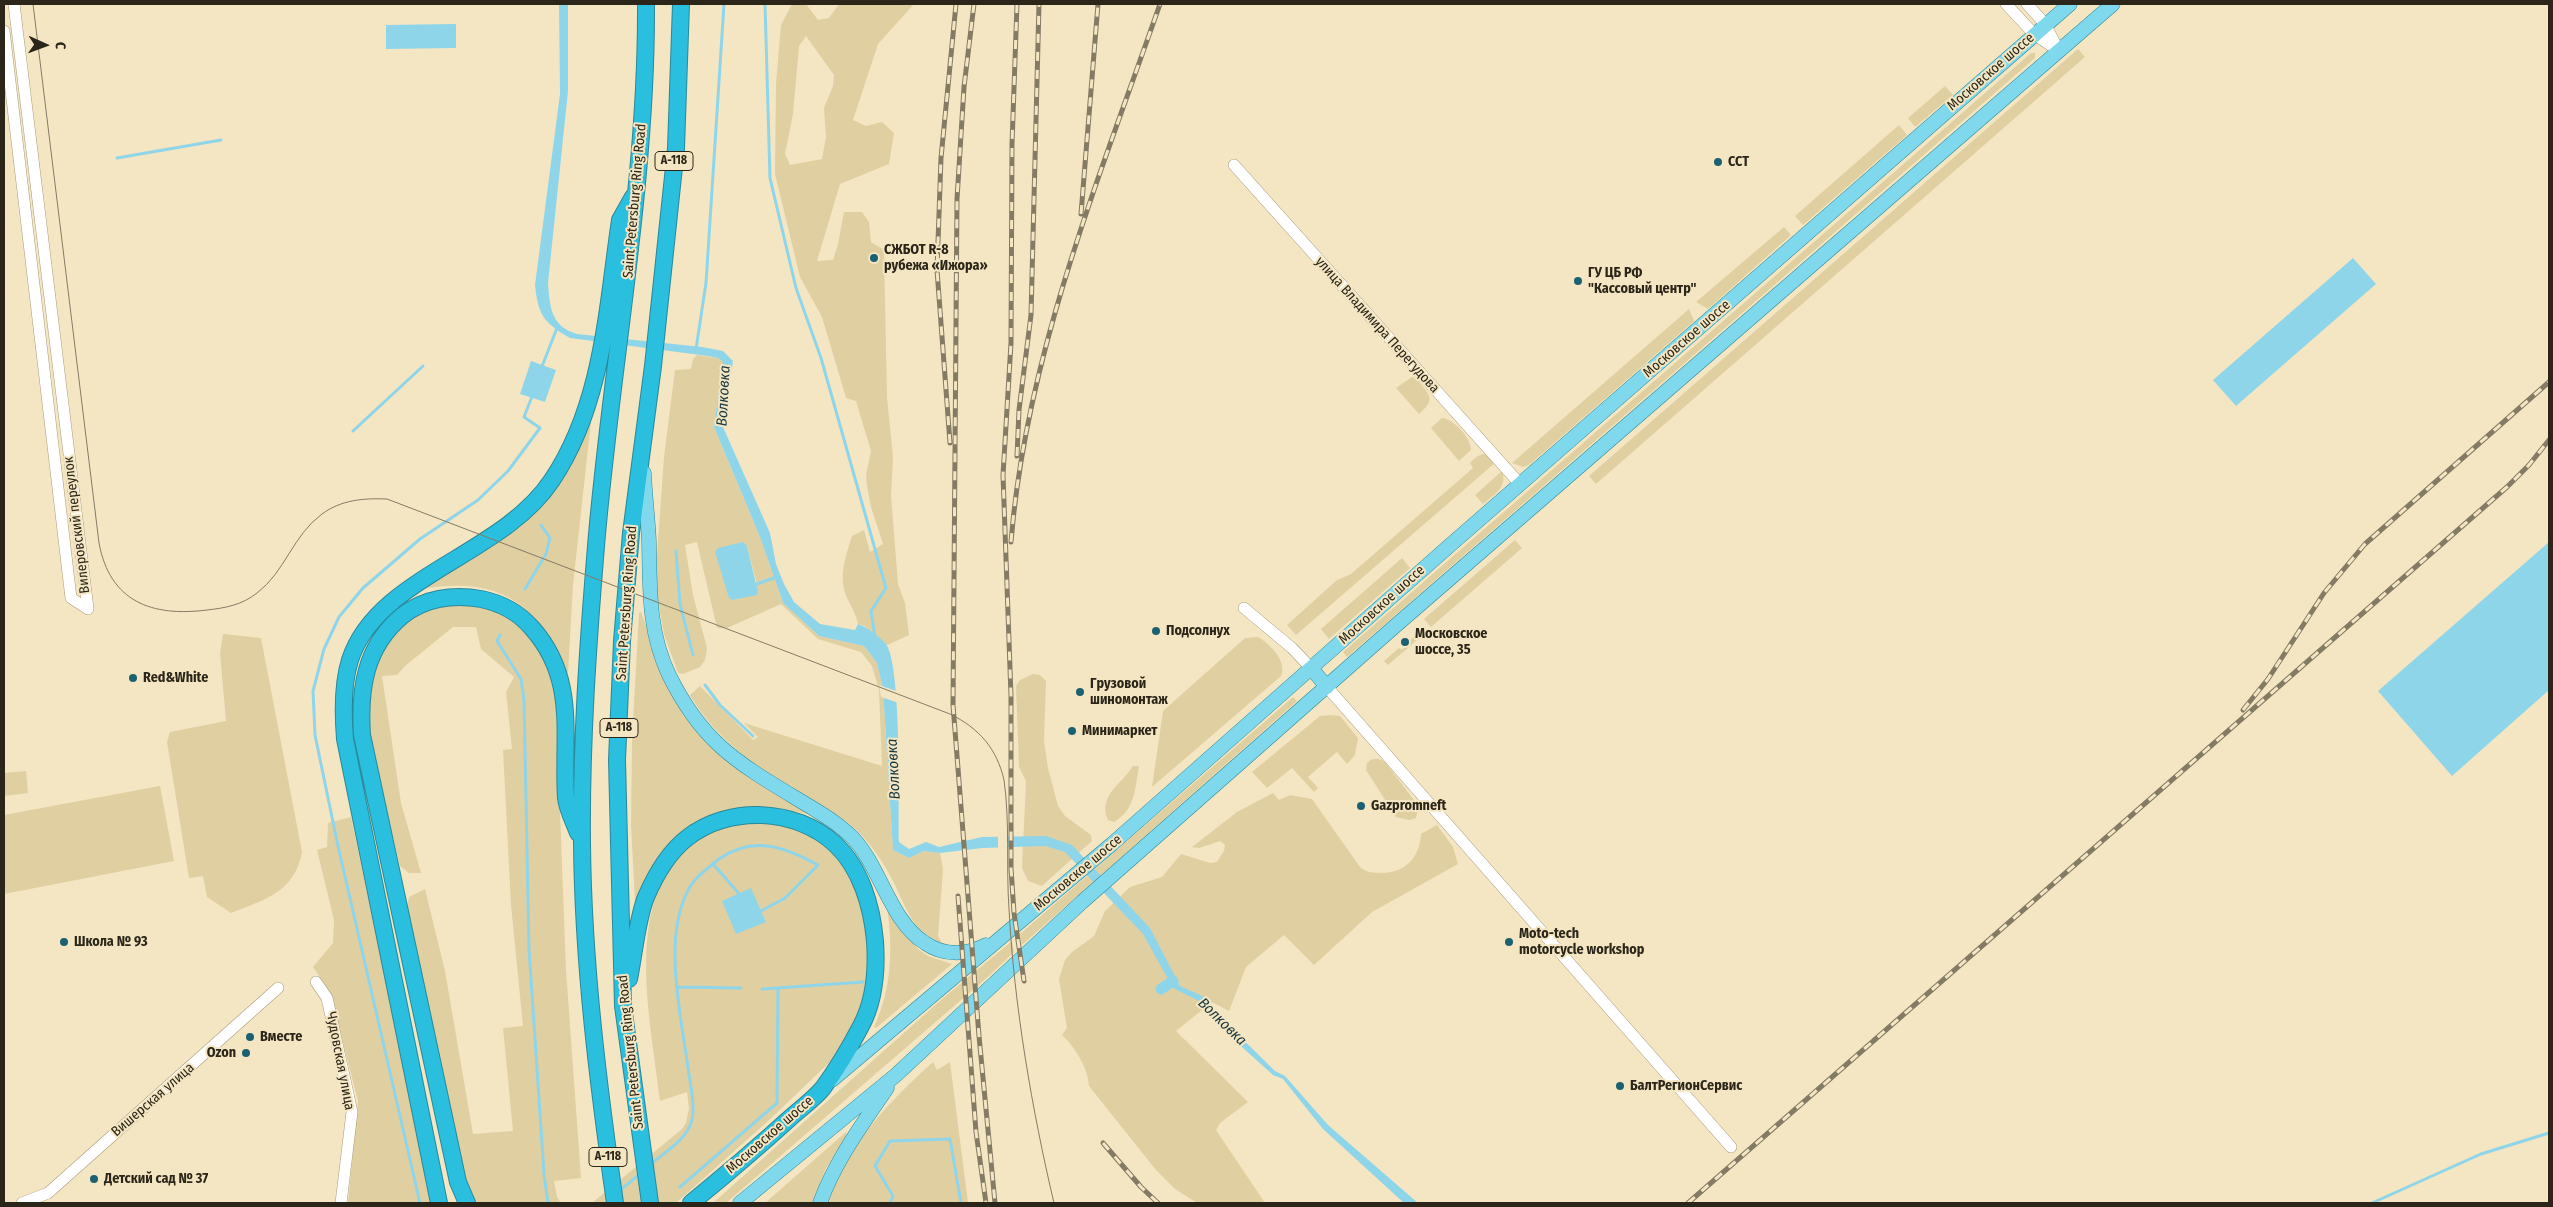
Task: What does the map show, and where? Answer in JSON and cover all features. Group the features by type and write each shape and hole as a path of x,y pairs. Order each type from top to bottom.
{"highway":[{"name":"Saint Petersburg Ring Road","path":"615,1203 602,1111 588,986 582,842 585,693 606,445 624,313 645,91 646,4"},
{"name":"Saint Petersburg Ring Road","path":"650,1203 623,1006 617,760 623,631 631,533 653,366 676,148 681,4"},
{"path":"439,1203 345,739 343,711 350,661 361,637 378,613 404,593 502,531 536,501 556,475 577,436 588,406 600,360 620,220 636,191"},
{"path":"467,1203 458,1182 362,736 362,691 370,657 392,625 411,609 446,597 459,596 485,600 501,605 518,615 538,635 556,666 564,696 566,800 582,842"},
{"path":"623,1006 645,898 668,857 687,838 708,826 739,816 780,816 809,827 836,845 859,879 871,911 876,955 871,1000 862,1025 822,1089"},
{"name":"Московское шоссе","path":"691,1203 762,1144 822,1089"}],"main road":[{"name":"Московское шоссе","path":"822,1089 1098,856 1520,484 2070,4"},
{"name":"Московское шоссе","path":"740,1203 896,1075 1082,902 2112,4"},
{"path":"642,451 649,540 649,599 656,640 668,673 694,718 716,745 740,763 831,819 851,836 878,874 904,924 924,943 950,952 964,953 996,941"},
{"path":"1311,668 1327,687"},
{"path":"820,1203 829,1177 842,1155 896,1075"}],"street":[{"name":"Вилеровский переулок","path":"4,31 71,598 88,609 14,4"},
{"path":"2006,4 2034,34 2059,51"},
{"path":"2027,4 2046,24 2059,51"},
{"name":"улица Владимира Перегудова","path":"1234,165 1520,484"},
{"path":"1244,608 1292,648 1311,668"},
{"path":"1327,687 1731,1147"},
{"name":"Чудовская улица","path":"316,982 328,998 352,1112 341,1203"},
{"name":"Вишерская улица","path":"22,1203 48,1192 278,988"}],"shaded area":[{"path":"792,4 806,4 818,20 829,18 839,4 914,4 878,44 853,120 866,126 882,122 894,133 889,164 840,184 817,261 833,260 844,212 862,212 869,222 871,242 884,250 887,398 893,457 891,496 898,584 905,603 909,635 887,645 864,626 858,624 843,585 843,569 852,536 864,530 870,552 883,544 871,507 867,486 866,475 871,451 856,401 846,398 822,317 800,277 775,174 776,84 781,25","holes":["806,36 834,75 833,86 824,108 826,137 822,159 790,165 785,154 793,114 799,46"]},
{"path":"2078,49 2085,57 1596,484 1589,476"},
{"path":"2031,53 2035,53 2035,58 1347,657 1343,652"},
{"path":"1945,86 1953,95 1915,127 1908,118"},
{"path":"1899,125 1907,135 1803,225 1795,216"},
{"path":"1784,227 1791,235 1708,309 1696,302"},
{"path":"1689,309 1694,321 1529,465 1523,467 1512,463"},
{"path":"697,355 718,358 724,362 714,427 760,537 783,603 819,636 864,646 877,663 883,689 893,850 909,858 924,851 940,853 943,869 938,936 942,943 923,932 917,926 907,911 885,867 869,844 851,825 772,776 741,753 713,727 690,695 700,686 753,740 758,737 744,723 882,766 879,690 872,666 861,652 818,639 781,604 727,628 717,628 697,542 685,545 693,595 707,648 705,660 700,667 683,674 678,673 664,634 655,583 664,457 675,370 691,369 693,359","holes":["747,546 757,584 732,600"]},
{"path":"1412,377 1419,381 1429,395 1428,405 1419,414 1396,388"},
{"path":"1442,418 1456,425 1465,435 1470,445 1471,450 1459,461 1431,428"},
{"path":"588,421 591,421 573,585 568,673 565,672 542,628 528,612 512,599 493,591 472,587 449,586 422,589 499,537"},
{"path":"1488,453 1496,462 1296,635 1287,625 1337,580 1351,574 1473,468 1470,463 1474,459"},
{"path":"1502,471 1502,486 1483,504 1475,495"},
{"path":"1515,540 1522,548 1431,627 1424,619"},
{"path":"1402,558 1410,568 1329,639 1321,629"},
{"path":"469,603 508,615 533,636 555,679 566,970 581,1178 554,1181 557,1197 561,1203 475,1203 461,1170 407,906 409,897 425,889 445,971 473,1134 513,1131 503,1028 523,1026 511,905 503,750 512,749 506,692 514,677 481,649 476,627 453,627 405,666 397,675 382,676 401,803 421,873 409,873 400,866 367,728 369,681 386,642 399,627 417,615 441,606"},
{"path":"641,612 674,698 692,726 722,757 739,770 775,794 813,815 770,807 745,809 706,821 635,903 631,824 632,740 639,613"},
{"path":"1421,629 1425,633 1388,665 1384,661 1399,648 1402,650"},
{"path":"223,634 261,638 302,852 293,877 276,893 255,904 231,913 207,897 203,876 189,878 167,742 170,732 226,721 220,653"},
{"path":"1258,637 1272,648 1280,659 1282,665 1281,676 1152,787 1163,711 1245,638"},
{"path":"1033,674 1040,675 1046,681 1044,741 1048,768 1058,806 1065,816 1091,835 1092,841 1042,886 1028,881 1022,868 1026,781 1019,767 1016,686 1020,680"},
{"path":"1293,697 1297,701 1022,945 1020,934"},
{"path":"1320,716 1340,716 1358,738 1355,755 1347,764 1337,752 1308,777 1318,788 1314,792 1292,768 1267,788 1252,772"},
{"path":"1372,759 1379,759 1385,762 1417,804 1416,818 1409,820 1396,817 1366,770 1367,763"},
{"path":"1133,766 1139,766 1135,791 1130,805 1121,817 1114,822 1108,820 1105,812 1108,797"},
{"path":"26,771 28,793 4,796 4,773"},
{"path":"160,786 174,861 4,894 4,815"},
{"path":"1273,793 1279,800 1290,795 1312,799 1360,867 1368,872 1390,872 1404,867 1418,850 1421,834 1437,825 1453,847 1458,864 1372,912 1314,965 1284,935 1246,967 1229,1011 1212,1002 1176,1031 1248,1102 1220,1123 1216,1130 1265,1203 1197,1203 1175,1189 1156,1170 1089,1086 1080,1058 1062,1035 1067,1028 1059,979 1065,960 1072,952 1094,936 1105,911 1130,887 1162,877 1181,854 1210,863 1217,862 1224,851 1225,845 1220,841 1199,848 1192,847 1237,812"},
{"path":"351,817 427,1176 431,1203 348,1203 358,1101 330,992 313,967 333,943 334,920 317,850 327,847 328,823"},
{"path":"762,820 786,823 828,845 856,883 870,948 864,1006 845,1044 831,1061 767,1122 676,1203 592,1203 682,1129 686,1123 689,1108 687,1092 660,1101 647,990 646,951 651,914 663,880 683,852 714,830 732,824"},
{"path":"887,907 918,949 928,956 952,964 876,1028 874,1027 884,998 890,968"},
{"path":"1012,941 1014,952 990,975 726,1203 713,1203 942,999"},
{"path":"933,1062 937,1070 950,1062 968,1203 827,1203 835,1182 857,1144 885,1109"},
{"path":"846,1132 847,1136 826,1168 812,1203 765,1203"}],"water":[{"name":"Волковка","path":"559,4 568,4 568,91 548,283 553,314 561,326 577,334 702,347 723,351 733,361 723,427 770,533 776,564 784,584 794,602 820,624 855,630 858,624 862,625 886,644 891,658 897,708 899,842 909,849 926,842 939,847 982,837 1046,836 1072,845 1150,928 1180,986 1202,996 1215,1012 1275,1071 1285,1076 1328,1125 1418,1203 1404,1203 1323,1129 1283,1079 1273,1075 1232,1038 1199,1001 1173,988 1143,934 1065,852 1045,846 983,848 940,853 924,851 909,858 893,850 883,689 877,663 864,646 819,636 783,603 760,537 714,427 723,362 718,358 708,356 570,338 548,323 538,304 535,285 560,94"},
{"path":"456,24 456,48 386,49 386,25"},
{"path":"2353,258 2376,284 2236,406 2213,380"},
{"path":"531,361 556,370 545,402 520,394"},
{"path":"743,542 747,546 758,592 757,595 732,600 729,598 715,552 718,548"},
{"path":"2549,542 2549,690 2452,776 2378,691"},
{"path":"751,888 766,922 736,934 722,901"}],"pier":[{"path":"879,685 899,692 899,703 881,697"},
{"path":"998,834 1008,834 1008,850 998,850"}],"waterway":[{"path":"696,349 706,283 724,4"},
{"path":"765,4 770,178 796,288 821,358 886,588 871,611 875,637"},
{"path":"117,158 221,140"},
{"path":"541,369 557,328"},
{"path":"353,431 423,366"},
{"path":"420,1203 338,846 315,735 313,691 324,649 339,617 363,588 420,539 478,500 508,471 540,428 524,417 533,394"},
{"path":"525,589 546,554 550,538 541,525"},
{"path":"676,551 680,604 693,655"},
{"path":"757,584 776,577"},
{"path":"500,635 497,641 521,679 524,700 529,949 544,1174 548,1203"},
{"path":"705,685 720,705 753,736"},
{"path":"651,1164 678,1142 692,1122 692,1090 678,999 675,950 677,927 682,905 691,885 719,859 745,847 769,846 794,853 818,865 785,898 759,912"},
{"path":"713,864 742,897"},
{"path":"1161,989 1173,981"},
{"path":"762,989 863,982"},
{"path":"677,987 741,988"},
{"path":"680,1187 777,1103 778,988"},
{"path":"2372,1203 2481,1154 2549,1133"},
{"path":"890,1203 893,1196 875,1166 890,1141 950,1139 961,1203"},
{"path":"618,1192 641,1173"}],"tram line":[{"path":"33,4 99,543 105,563 113,579 124,592 136,601 168,611 207,610 239,603 257,593 267,584 304,532 329,509 353,501 387,499 950,714 970,726 991,749 997,759 1004,780 1007,812 1009,909 1015,982 1031,1094 1054,1203"}],"railway":[{"path":"950,443 937,270 941,158 956,4"},
{"path":"974,4 964,87 957,199 953,705 979,1036 995,1203"},
{"path":"1017,4 1012,144 1011,343 1003,475 1011,696 1011,868 1014,913 1024,981"},
{"path":"1017,456 1019,410 1031,315 1039,4"},
{"path":"1081,214 1098,4"},
{"path":"1011,542 1019,472 1032,404 1049,336 1068,268 1090,202 1160,4"},
{"path":"2243,710 2268,679 2324,593 2365,544 2549,382"},
{"path":"1688,1203 2507,487 2529,465 2549,440"},
{"path":"958,896 976,1132 986,1203"},
{"path":"1103,1143 1141,1187 1158,1203"}],"place":[{"name":"ССТ","path":"1718,162"},
{"name":"СЖБОТ R-8 рубежа «Ижора»","path":"874,258"},
{"name":"ГУ ЦБ РФ \"Кассовый центр\"","path":"1578,281"},
{"name":"Подсолнух","path":"1156,631"},
{"name":"Московское шоссе, 35","path":"1405,642"},
{"name":"Red&White","path":"133,678"},
{"name":"Грузовой шиномонтаж","path":"1080,692"},
{"name":"Минимаркет","path":"1072,731"},
{"name":"Gazpromneft","path":"1361,806"},
{"name":"Школа № 93","path":"64,942"},
{"name":"Moto-tech motorcycle workshop","path":"1509,942"},
{"name":"Вместе","path":"250,1037"},
{"name":"Ozon","path":"246,1053"},
{"name":"БалтРегионСервис","path":"1620,1086"},
{"name":"Детский сад № 37","path":"94,1179"}]}
